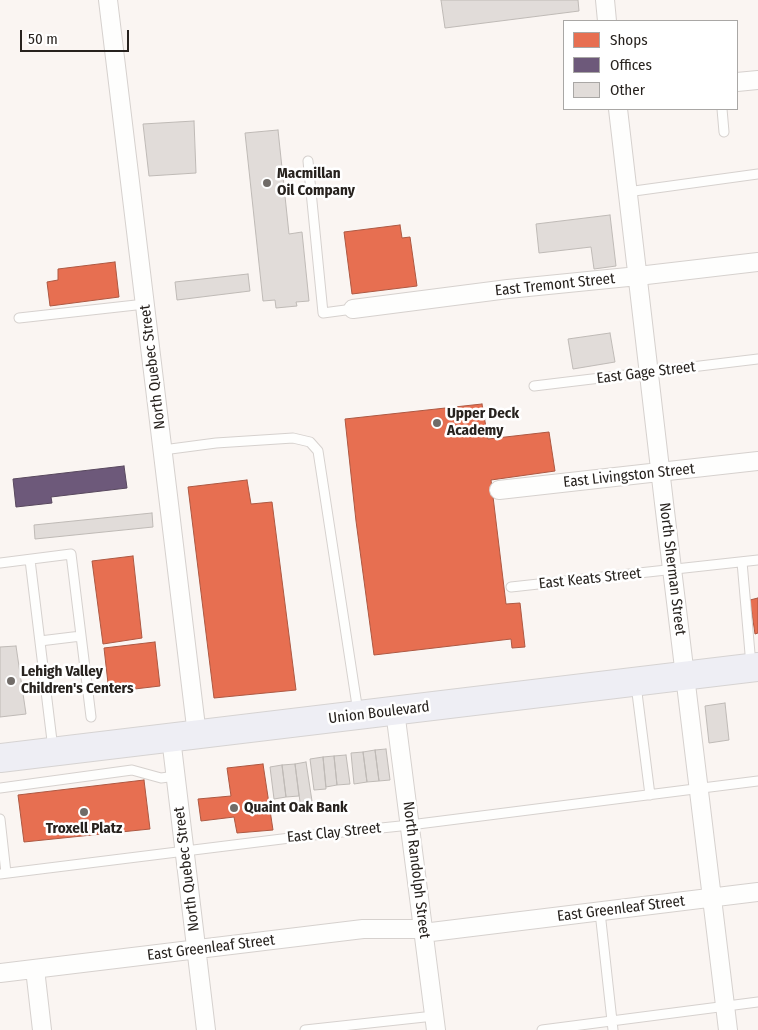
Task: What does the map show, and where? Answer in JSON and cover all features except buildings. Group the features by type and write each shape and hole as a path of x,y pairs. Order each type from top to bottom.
{"main road":[{"name":"Union Boulevard","path":"0,758 755,667"}],"street":[{"name":"North Quebec Street","path":"108,0 163,450 184,736 176,776 206,1030"},
{"path":"605,0 607,20"},
{"path":"738,82 758,80"},
{"name":"North Sherman Street","path":"618,110 728,1030"},
{"name":"East Tremont Street","path":"353,309 508,289 758,262"},
{"name":"East Livingston Street","path":"499,490 758,461"},
{"name":"North Randolph Street","path":"395,711 435,1023"},
{"name":"East Greenleaf Street","path":"0,974 363,929 423,931 600,912 758,892"},
{"path":"35,969 42,1030"}],"lane":[{"path":"722,110 724,132"},
{"path":"308,161 323,313 353,309"},
{"path":"628,192 758,174"},
{"path":"19,318 145,304"},
{"name":"East Gage Street","path":"534,386 758,359"},
{"path":"163,450 216,443 293,438 310,442 318,451 359,715"},
{"path":"0,563 71,554 91,717"},
{"path":"30,560 54,752"},
{"name":"East Keats Street","path":"511,587 758,560"},
{"path":"742,562 755,667"},
{"path":"40,641 81,636"},
{"path":"635,682 650,795"},
{"path":"0,788 132,770 161,778 176,776"},
{"name":"East Clay Street","path":"3,873 184,850 410,825 758,781"},
{"path":"0,819 3,873"},
{"path":"600,912 613,1025"},
{"path":"542,1030 613,1025 758,1002"},
{"path":"305,1030 435,1023"}],"place":[{"name":"Macmillan Oil Company","path":"267,183"},
{"name":"Upper Deck Academy","path":"437,423"},
{"name":"Lehigh Valley Children's Centers","path":"11,681"},
{"name":"Quaint Oak Bank","path":"234,808"},
{"name":"Troxell Platz","path":"84,812"}]}
